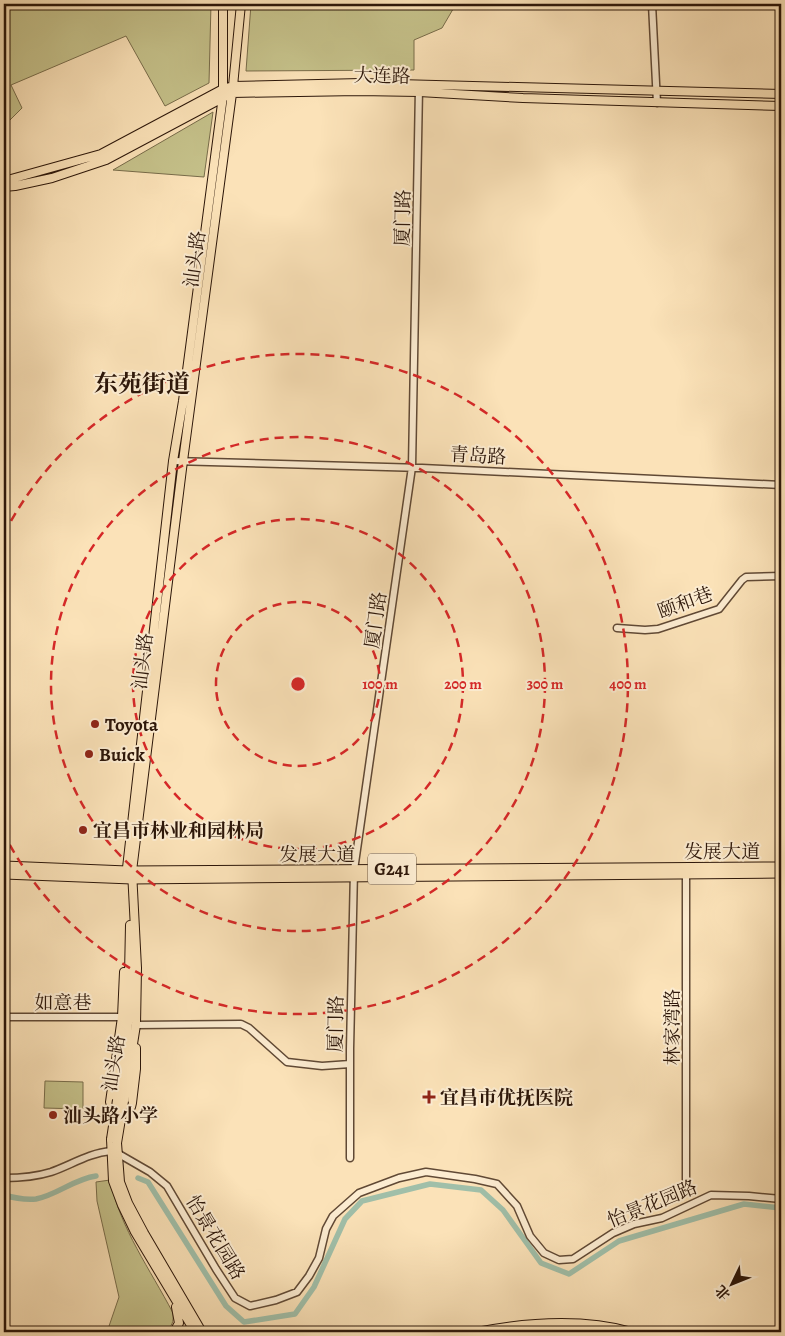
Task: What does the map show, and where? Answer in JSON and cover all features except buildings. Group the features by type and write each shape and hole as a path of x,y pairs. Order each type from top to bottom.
{"highway":[{"name":"发展大道","path":"4,866 130,875"},
{"name":"发展大道","path":"4,874 354,873 686,870 781,867"},
{"name":"发展大道","path":"686,870 781,873"},
{"path":"540,1332 574,1332"}],"main road":[{"name":"汕头路","path":"121,1100 128,1024 130,875 173,461 183,402 223,93 223,4"},
{"name":"汕头路","path":"195,1332 135,1232 122,1205 113,1181 114,1141 136,1025 136,968 130,875 233,89 241,4"},
{"name":"大连路","path":"419,88 523,98 781,106"},
{"name":"大连路","path":"4,180 66,165 101,154 233,89 656,90 781,94"},
{"name":"大连路","path":"4,187 52,178 106,160 223,93"},
{"path":"112,1107 110,1102 122,1017 124,936 130,918"},
{"path":"128,1108 132,1106 136,1069 136,1025"},
{"name":"汕头路","path":"114,1152 120,1182 128,1202 202,1332"},
{"path":"171,1293 178,1313 179,1323 174,1332"},
{"path":"477,1332 498,1328 566,1323 600,1326 632,1332"}],"street":[{"path":"652,4 657,103"},
{"name":"厦门路","path":"350,1158 354,873 412,467 419,88"},
{"name":"青岛路","path":"173,461 412,467 781,485"},
{"name":"颐和巷","path":"617,628 645,630 658,628 710,612 722,607 746,577 781,576"},
{"name":"林家湾路","path":"686,870 686,1186"},
{"name":"如意巷","path":"4,1017 122,1017"},
{"path":"136,1025 241,1024 249,1028 286,1062 322,1066 350,1064"},
{"path":"4,1178 34,1176 50,1172 98,1152 114,1152"},
{"name":"怡景花园路","path":"114,1152 150,1172 168,1186 235,1298 250,1306 276,1300 297,1292 319,1258 326,1229 333,1216 360,1192 400,1178 426,1172 497,1184 517,1206 530,1236 544,1253 559,1260 573,1259 613,1233 634,1224 662,1218 711,1195 781,1199"}],"shaded area":[{"path":"4,4 211,4 209,83 165,106 126,36 11,85 22,108 10,120 4,123"},
{"path":"251,4 456,4 442,28 414,40 414,70 246,71"},
{"path":"213,112 204,177 113,170"},
{"path":"45,1081 83,1082 83,1109 44,1108"},
{"path":"110,1180 121,1216 173,1313 172,1324 165,1332 107,1332 119,1297 97,1201 96,1182"}],"waterway":[{"path":"4,1195 36,1199 80,1180 96,1176"},
{"path":"138,1178 148,1182 226,1306 244,1322 295,1314 314,1287 345,1219 362,1201 430,1184 481,1190 503,1210 541,1263 569,1274 619,1241 744,1204 781,1208"}],"place":[{"name":"Toyota","path":"95,724"},
{"name":"Buick","path":"89,754"},
{"name":"宜昌市林业和园林局","path":"83,830"},
{"name":"宜昌市优抚医院","path":"429,1097"},
{"name":"汕头路小学","path":"53,1115"}],"district":[{"name":"东苑街道","path":"142,384"}]}
